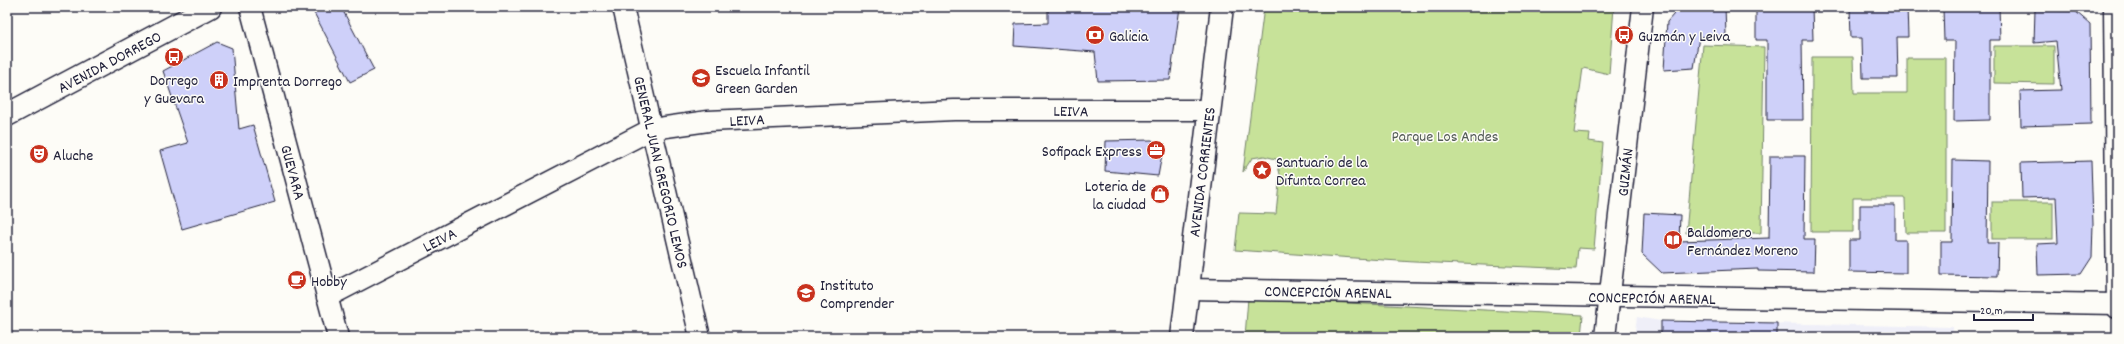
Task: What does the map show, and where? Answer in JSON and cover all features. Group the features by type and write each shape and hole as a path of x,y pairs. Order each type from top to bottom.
{"main road":[{"name":"AVENIDA DORREGO","path":"7,115 210,7"},
{"name":"AVENIDA CORRIENTES","path":"1182,337 1208,110 1222,7"}],"street":[{"name":"GUEVARA","path":"250,7 338,337"},
{"name":"GENERAL JUAN GREGORIO LEMOS","path":"623,7 700,337"},
{"name":"GUZMÁN","path":"1605,337 1643,7"},
{"path":"2114,7 2117,308"},
{"name":"LEIVA","path":"327,297 652,129 708,121 954,110 1208,110"},
{"name":"CONCEPCIÓN ARENAL","path":"1187,289 2117,304"}],"shaded area":[{"path":"1637,317 1661,321 1953,327 1953,337 1634,337"}],"green space":[{"name":"Parque Los Andes","path":"1264,7 1614,7 1609,74 1583,68 1574,133 1590,134 1589,141 1603,143 1594,249 1578,248 1576,269 1414,262 1235,250 1239,213 1276,214 1280,174 1276,159 1264,156 1252,158 1243,172"},
{"path":"1703,45 1764,47 1761,233 1686,233"},
{"path":"1994,46 2054,46 2054,84 1994,83"},
{"path":"1812,57 1853,57 1854,93 1907,93 1907,58 1946,58 1946,233 1906,233 1905,198 1853,198 1853,232 1811,232"},
{"path":"1992,202 2053,202 2053,239 1992,239"},
{"path":"1248,298 1583,315 1581,337 1245,337"}],"building":[{"path":"311,7 341,7 374,70 350,82"},
{"name":"Galicia","path":"1048,7 1180,7 1170,80 1098,81 1095,52 1014,46 1015,24 1048,23"},
{"path":"1680,7 1725,7 1726,35 1699,37 1694,68 1664,70 1667,22"},
{"path":"1756,7 1812,7 1813,40 1802,40 1803,120 1767,120 1767,40 1756,40"},
{"path":"1850,7 1907,7 1908,37 1897,37 1898,78 1863,78 1862,38 1851,38"},
{"path":"1999,7 2000,40 1990,40 1990,120 1954,121 1955,41 1944,41 1943,8"},
{"path":"2035,10 2075,11 2090,24 2091,124 2021,126 2020,91 2061,90 2056,41 2034,43"},
{"path":"217,42 232,48 239,129 253,125 275,202 182,229 160,151 188,143 163,71"},
{"path":"1152,140 1163,149 1158,176 1105,171 1106,141"},
{"path":"1770,156 1805,156 1804,239 1815,239 1814,272 1758,271 1758,269 1662,273 1642,254 1644,213 1680,215 1679,241 1769,238"},
{"path":"1953,160 1988,161 1987,243 1998,243 1997,276 1941,275 1941,242 1952,242"},
{"path":"2091,161 2093,224 2092,257 2081,274 2038,275 2037,244 2058,243 2056,197 2022,198 2021,163"},
{"path":"1860,205 1895,205 1895,240 1906,240 1906,273 1849,272 1849,240 1860,240"},
{"path":"1661,321 1777,323 1777,337 1661,337"}],"place":[{"name":"Galicia","path":"1095,35"},
{"name":"Guzmán y Leiva","path":"1624,35"},
{"name":"Dorrego y Guevara","path":"174,57"},
{"name":"Escuela Infantil Green Garden","path":"701,78"},
{"name":"Imprenta Dorrego","path":"219,80"},
{"name":"Sofipack Express","path":"1156,150"},
{"name":"Aluche","path":"39,154"},
{"name":"Santuario de la Difunta Correa","path":"1262,170"},
{"name":"Loteria de la ciudad","path":"1160,194"},
{"name":"Baldomero Fernández Moreno","path":"1673,240"},
{"name":"Hobby","path":"297,280"},
{"name":"Instituto Comprender","path":"806,293"}]}
